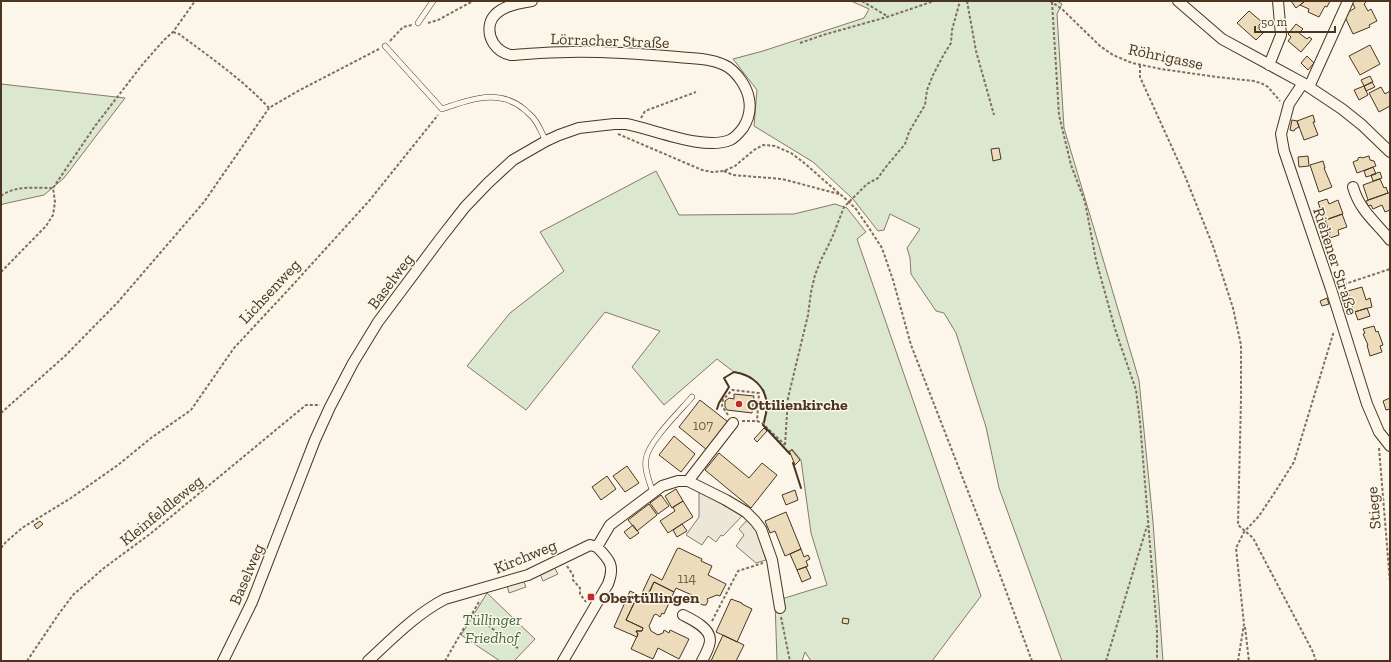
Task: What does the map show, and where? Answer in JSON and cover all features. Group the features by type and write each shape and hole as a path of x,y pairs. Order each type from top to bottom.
{"street":[{"name":"Lörracher Straße","path":"532,1 504,8 494,14 491,20 489,36 501,51 511,55 570,52 611,52 712,60 728,67 738,77 744,86 749,100 749,113 746,123 741,130"},
{"path":"1178,1 1222,39 1306,85 1342,109 1362,125 1390,152"},
{"path":"1269,65 1281,35 1278,1"},
{"name":"Riehener Straße","path":"1348,1 1306,85 1289,104 1281,134 1284,150 1331,289 1367,404 1379,432 1390,446"},
{"name":"Baselweg","path":"223,661 252,602 314,440 353,363 378,322 465,207 488,183 513,160 546,141 579,128 614,124 638,126 700,142 718,143 731,140 737,136 741,130"},
{"path":"1353,187 1357,199 1364,210 1390,240"},
{"path":"688,481 733,423"},
{"path":"563,661 608,584 612,574 611,564 598,547 610,525 662,486 678,481 688,481 726,500 749,515 761,529 772,560 780,608"},
{"name":"Kirchweg","path":"368,661 414,620 432,606 445,599 528,575 583,548 590,546 598,547"},
{"path":"683,615 696,622 707,631 710,640 709,647 702,661"}],"lane":[{"path":"418,23 433,1"},
{"path":"385,46 442,109 474,99 492,97 511,100 520,105 534,118 546,141"},
{"path":"653,493 646,472 646,459 649,451 656,438 692,397"}],"path":[{"path":"1,272 46,226 53,215 55,202 53,188 95,126 138,71 164,40 173,32 195,1"},
{"path":"1,414 65,356 118,302 204,202 269,108 298,91 385,46 403,27 438,20 473,1"},
{"path":"862,1 887,17"},
{"path":"800,43 887,17 934,1"},
{"path":"733,423 741,420 757,421 762,423 785,445 788,398 808,315 815,275 844,208 867,184 878,178 905,144 909,132 925,104 927,90 933,75 951,43 952,30 960,1"},
{"path":"967,1 976,51 994,115"},
{"path":"1051,2 1059,115 1071,165 1086,202 1096,260 1115,329 1136,390 1140,422 1157,631 1157,661"},
{"name":"Röhrigasse","path":"1051,2 1062,9 1100,46 1113,55 1132,63 1182,73 1254,81 1268,87 1279,100 1289,104"},
{"path":"173,32 179,34 218,63 259,97 269,108"},
{"path":"1140,65 1140,77 1186,176 1233,308 1240,345 1241,400 1238,525 1244,532 1253,538 1313,652 1316,661"},
{"path":"638,126 641,116 645,111 696,92"},
{"name":"Lichsenweg","path":"1,548 22,528 118,465 151,438 191,410 234,348 369,201 442,109"},
{"path":"614,124 615,131 619,136 702,170 712,172 724,171 735,166 754,150 763,145 776,146 791,153 803,162 856,209 882,248 893,280 911,345 1032,661"},
{"path":"724,171 733,175 782,178 840,194"},
{"path":"1,196 20,189 53,188"},
{"path":"1331,289 1390,269"},
{"path":"1249,661 1236,548 1244,532 1259,516 1294,462 1339,315"},
{"path":"727,414 722,406 723,400 732,390 759,393 757,421"},
{"name":"Kleinfeldleweg","path":"27,661 58,615 74,595 104,568 150,534 306,405 313,404 330,407"},
{"name":"Stiege","path":"1379,432 1390,582"},
{"path":"1106,661 1148,524"},
{"path":"707,631 738,571 772,560"},
{"path":"568,568 573,575 573,580 580,588 580,594 592,610"},
{"path":"445,661 488,586"},
{"path":"780,608 790,661"},
{"path":"472,612 519,649"},
{"path":"1238,661 1244,624"}],"green space":[{"path":"851,1 1057,1 1062,4 1057,14 1064,128 1139,380 1153,522 1163,661 1062,661 999,488 986,427 956,333 944,313 936,311 911,274 910,258 907,248 920,229 890,214 884,230 878,231 853,199 813,162 754,126 757,90 733,59 763,51 864,18 869,9"},
{"path":"1,84 125,98 64,178 44,195 1,205"},
{"path":"656,171 679,215 794,214 835,204 847,208 866,232 857,239 981,596 932,661 811,661 805,652 802,661 777,661 775,601 827,585 811,533 801,460 792,449 788,452 764,426 767,406 764,390 751,377 734,372 717,359 664,405 632,367 660,331 605,312 526,410 467,366 510,313 564,271 540,232"},
{"name":"Tüllinger Friedhof","path":"487,593 535,639 514,661 500,661 461,635"}],"shaded area":[{"path":"699,491 742,516 723,536 721,535 716,542 708,536 702,545 686,535 699,517"},
{"path":"748,519 757,530 766,560 756,563 736,546 744,535 739,529"},
{"path":"554,567 558,574 543,581 540,574"},
{"path":"523,580 526,587 509,593 507,585"}],"building":[{"path":"1291,1 1305,1 1296,8"},
{"path":"1305,1 1330,1 1327,7 1325,6 1319,17 1308,12 1309,9 1300,5"},
{"path":"1366,1 1364,4 1368,11 1371,9 1377,21 1369,25 1370,27 1353,34 1345,17 1348,15 1347,13 1355,8 1352,2"},
{"path":"1249,11 1262,22 1259,25 1259,29 1263,33 1256,40 1237,23"},
{"path":"1296,24 1303,29 1299,33 1307,39 1309,37 1312,39 1301,52 1288,41 1291,37 1288,34"},
{"path":"1370,45 1380,64 1360,75 1349,56"},
{"path":"1307,56 1314,63 1308,70 1301,63"},
{"path":"1370,76 1373,82 1364,86 1361,80"},
{"path":"1372,82 1375,87 1366,91 1364,86"},
{"path":"1364,86 1368,95 1359,100 1354,90"},
{"path":"1381,87 1385,94 1390,91 1390,106 1379,112 1369,93"},
{"path":"1313,115 1315,122 1313,122 1318,135 1304,140 1297,121"},
{"path":"1292,120 1297,121 1299,127 1294,131 1290,130"},
{"path":"999,148 1001,159 993,161 991,149"},
{"path":"1308,156 1309,166 1299,167 1298,157"},
{"path":"1369,156 1370,160 1374,161 1376,166 1357,173 1353,162 1358,160 1358,158"},
{"path":"1323,161 1324,168 1332,187 1319,192 1310,165"},
{"path":"1373,167 1376,174 1366,177 1364,171"},
{"path":"1380,172 1382,178 1373,181 1371,175"},
{"path":"1380,179 1384,188 1386,187 1388,193 1368,200 1363,185"},
{"path":"1390,193 1390,210 1385,212 1382,205 1373,209 1371,205 1368,206 1366,201"},
{"path":"1327,199 1329,204 1338,200 1343,214 1326,220 1318,202"},
{"path":"1342,214 1347,227 1338,230 1339,235 1330,238 1328,233 1330,233 1325,220"},
{"path":"1362,287 1366,300 1370,298 1372,307 1354,312 1348,291"},
{"path":"1327,298 1329,304 1322,306 1320,301"},
{"path":"1367,308 1370,316 1358,320 1355,312"},
{"path":"1374,326 1376,332 1378,331 1383,345 1380,346 1382,352 1370,356 1368,345 1363,334 1365,333 1363,329"},
{"name":"Ottilienkirche","path":"734,394 754,396 752,413 727,410 725,407 725,401 729,398 734,399"},
{"path":"1390,398 1390,409 1386,410 1383,401"},
{"path":"700,400 728,422 707,450 679,427"},
{"path":"764,428 767,431 757,442 754,439"},
{"path":"674,436 695,454 681,472 659,455"},
{"path":"792,450 800,460 795,465 789,452"},
{"path":"719,453 749,478 762,463 777,475 751,508 705,470"},
{"path":"627,466 639,483 625,492 613,476"},
{"path":"607,476 616,489 601,500 592,487"},
{"path":"676,489 683,501 672,508 665,496"},
{"path":"795,490 798,500 786,505 782,495"},
{"path":"661,495 669,506 658,514 650,503"},
{"path":"683,501 693,517 668,533 660,521 675,511 673,507"},
{"path":"649,504 657,515 637,531 628,520"},
{"path":"786,512 801,549 785,556 775,531 770,533 765,521"},
{"path":"40,521 43,524 37,529 34,525"},
{"path":"682,524 687,531 677,537 673,530"},
{"path":"633,525 639,533 630,539 624,532"},
{"path":"679,548 702,559 701,561 712,566 708,575 726,584 720,596 717,595 707,599 708,601 706,605 703,605 696,602 694,596 676,588 674,592 654,582 646,598 641,595 651,574 662,580 677,549"},
{"path":"801,549 804,557 808,555 810,559 806,561 808,566 797,570 790,554"},
{"path":"806,567 811,578 802,582 797,570"},
{"path":"654,582 674,592 664,614 662,613 660,617 656,614 654,615 649,626 651,631 658,635 663,633 664,630 669,633 670,630 689,639 679,659 658,648 653,659 631,649 638,634 636,631 642,631 643,628 626,620 636,599 645,603"},
{"path":"630,591 647,599 645,603 636,599 626,620 643,628 642,631 636,631 638,634 637,637 614,627"},
{"path":"731,599 752,609 737,642 716,632"},
{"path":"843,618 849,619 848,624 842,623"},
{"path":"723,635 744,645 736,661 711,661"}],"wall":[{"path":"717,409 729,387 724,378 734,372 747,376 761,387 767,406 764,422"},
{"path":"763,425 790,454"},
{"path":"793,463 801,488"}],"place":[{"name":"Ottilienkirche","path":"739,404"},
{"name":"Obertüllingen","path":"591,597"}]}
